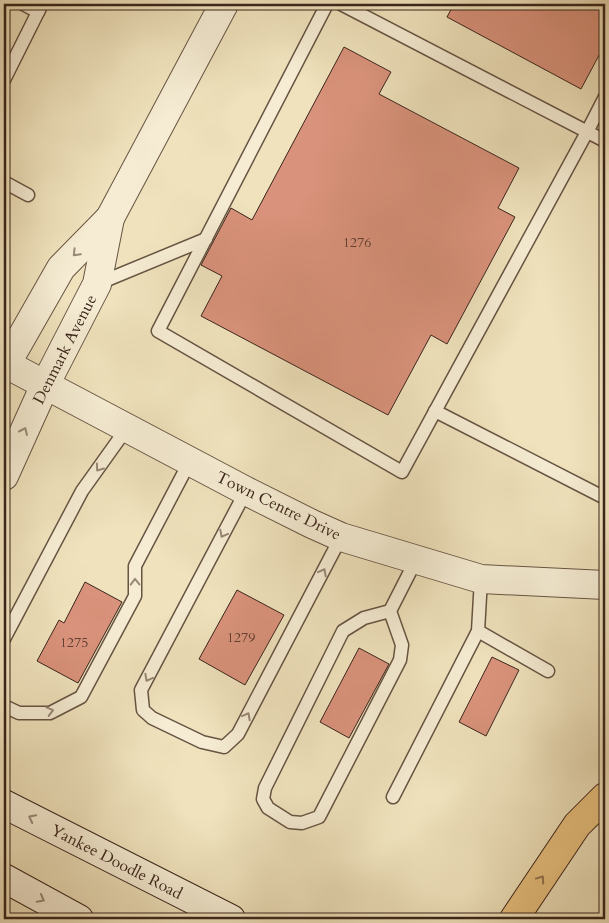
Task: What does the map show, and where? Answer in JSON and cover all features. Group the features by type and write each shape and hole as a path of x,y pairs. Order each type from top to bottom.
{"highway":[{"path":"514,919 578,825 605,797"}],"street":[{"name":"Denmark Avenue","path":"4,365 61,268 110,218 224,4"},
{"name":"Denmark Avenue","path":"4,476 45,385 97,284 110,218"},
{"name":"Town Centre Drive","path":"4,365 246,491 341,537 480,579 605,585"},
{"name":"Yankee Doodle Road","path":"4,804 231,919"},
{"path":"4,878 79,919"}],"lane":[{"path":"4,80 40,8 23,4"},
{"path":"327,4 158,331 402,472 605,97"},
{"path":"341,4 605,142"},
{"path":"4,182 28,195"},
{"path":"97,284 206,239"},
{"path":"435,411 605,498"},
{"path":"4,639 82,490 127,428"},
{"path":"4,706 19,713 50,713 82,697 135,596 135,566 190,461"},
{"path":"246,491 141,690 143,710 152,718 202,742 224,746 238,734 341,537"},
{"path":"390,611 364,618 344,631 265,788 262,799 268,808 290,822 302,823 320,817 400,660 402,645 390,611 416,560"},
{"path":"393,797 478,631 480,579"},
{"path":"478,631 548,671"}],"building":[{"path":"454,4 605,4 605,44 581,89 447,17"},
{"path":"344,47 391,72 379,94 519,168 498,208 515,217 447,344 431,335 388,415 201,316 222,276 201,265 231,208 252,220"},
{"path":"85,582 122,602 78,683 37,661 59,620 64,623"},
{"path":"237,590 284,615 245,685 199,659"},
{"path":"359,648 389,664 349,738 320,722"},
{"path":"492,657 519,670 486,736 459,722"}]}
